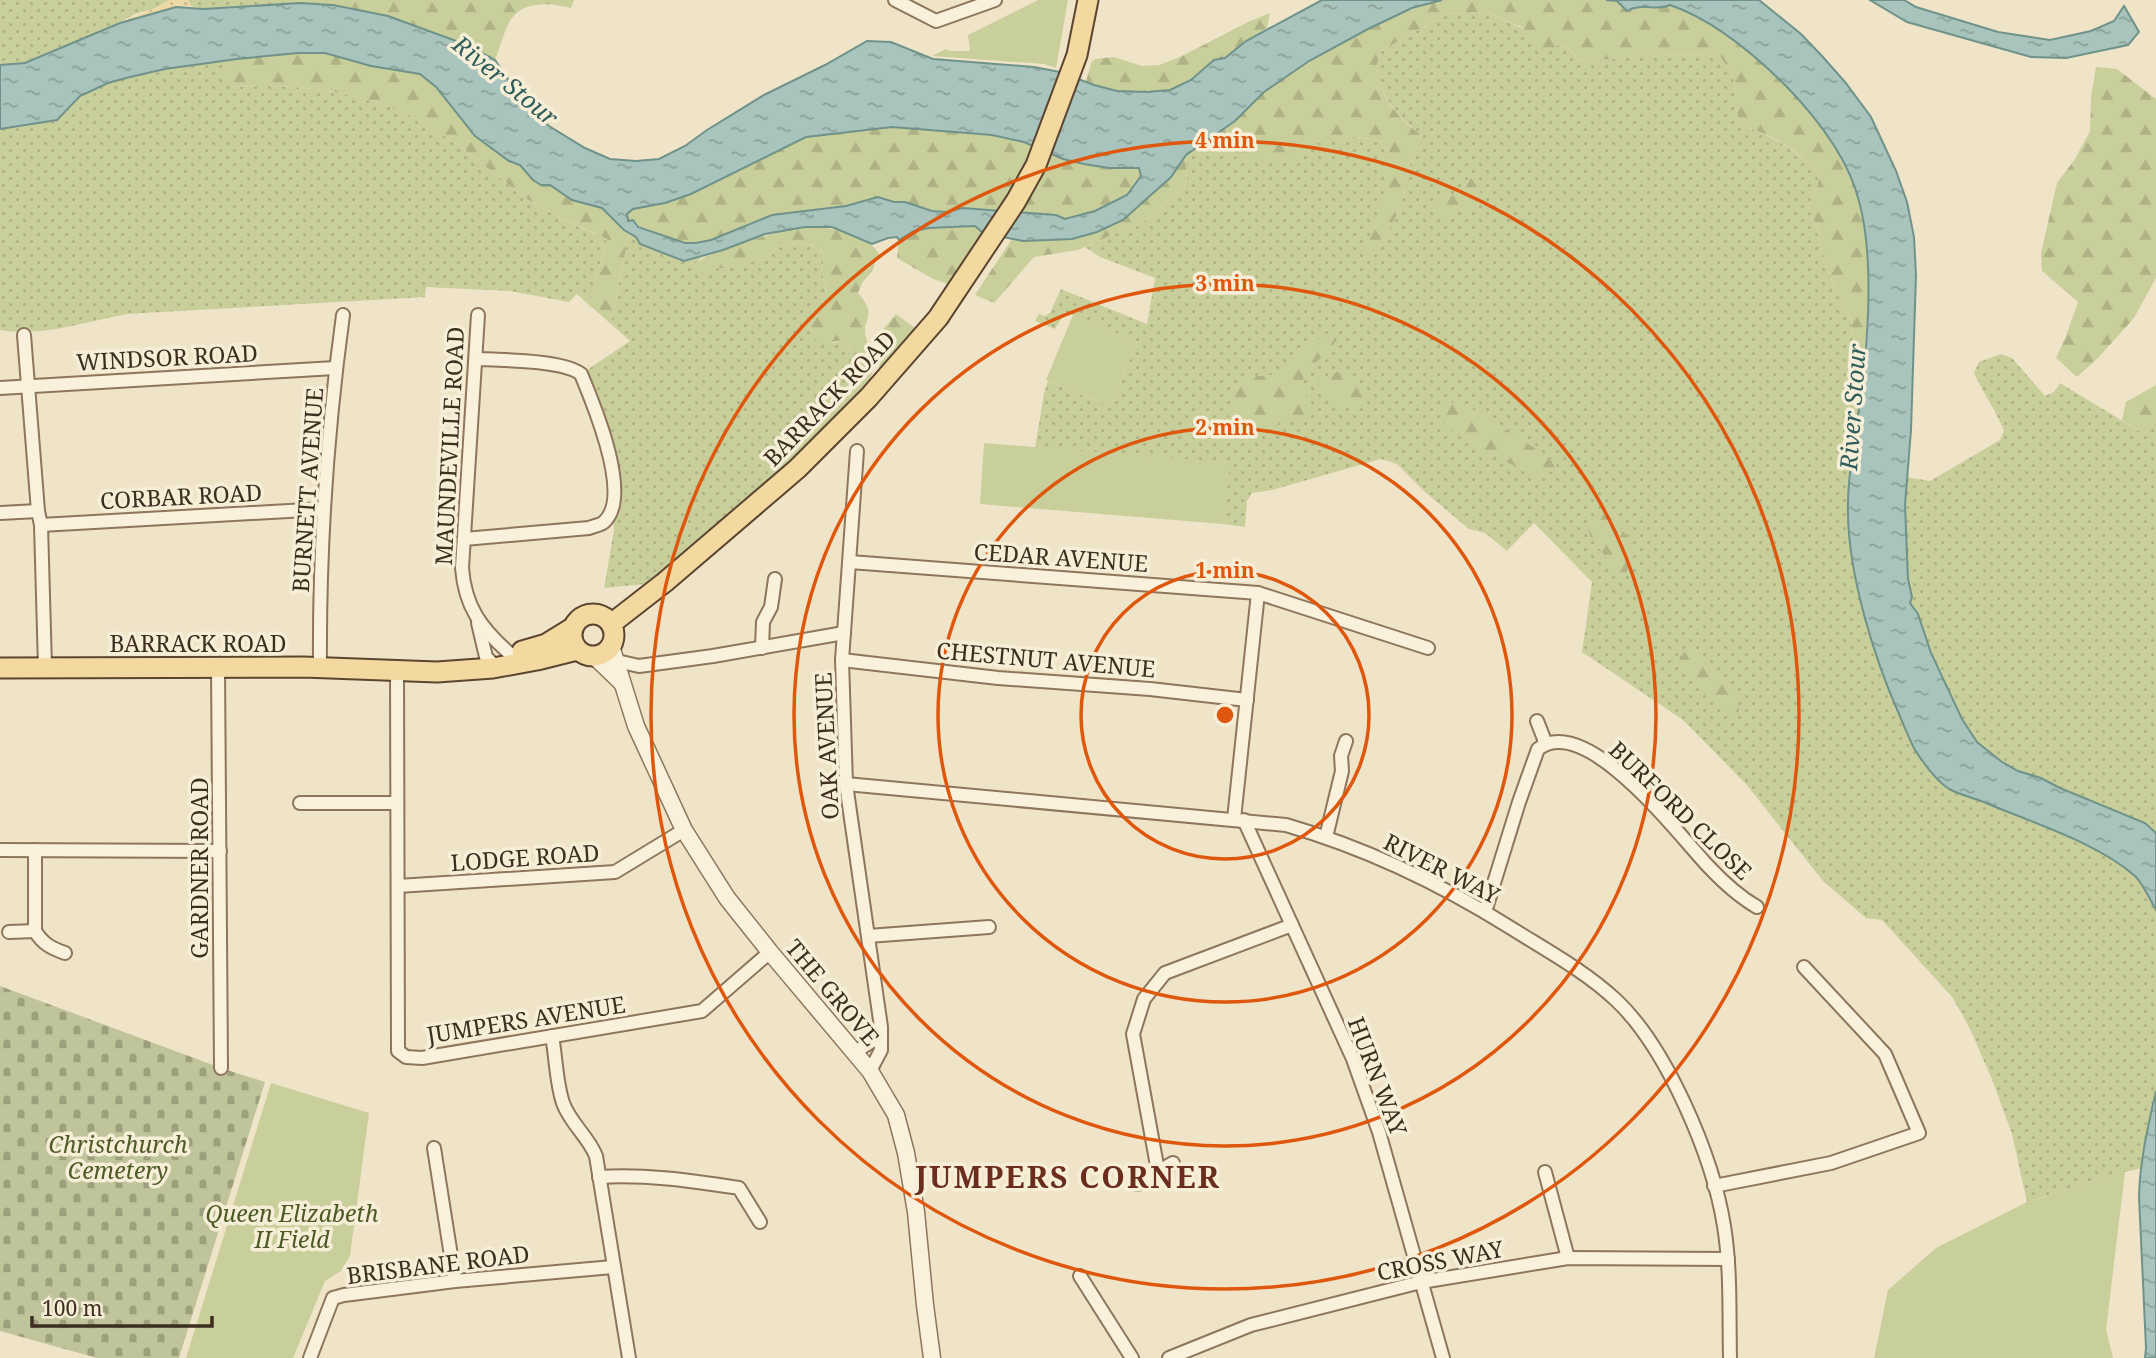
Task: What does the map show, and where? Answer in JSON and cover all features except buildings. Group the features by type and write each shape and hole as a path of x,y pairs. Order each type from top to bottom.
{"main road":[{"name":"BARRACK ROAD","path":"611,624 665,582 797,469 862,404 938,318 1016,201 1036,164 1077,55 1088,0"},
{"path":"591,613 606,618 611,624 614,654 606,651 586,653 572,640 572,628 576,621 591,613"},
{"name":"BARRACK ROAD","path":"497,659 546,644 572,628"},
{"name":"BARRACK ROAD","path":"0,668 397,669 497,659 537,660 586,653"}],"street":[{"path":"895,0 936,21 995,0"},
{"name":"BURNETT AVENUE","path":"320,668 323,509 335,368 343,315"},
{"name":"MAUNDEVILLE ROAD","path":"478,315 461,568 463,584 497,659"},
{"path":"24,335 41,525 46,667"},
{"path":"464,539 589,528 604,522 611,511 614,494 611,455 580,374 574,369 554,366 476,359"},
{"name":"WINDSOR ROAD","path":"0,388 335,368"},
{"name":"OAK AVENUE","path":"858,451 842,660 846,784 881,1027 881,1050 870,1071"},
{"name":"CORBAR ROAD","path":"41,525 323,509"},
{"path":"0,513 38,512"},
{"name":"CEDAR AVENUE","path":"850,562 1258,593 1428,648"},
{"path":"762,648 763,622 771,607 775,579"},
{"path":"1239,819 1258,593"},
{"name":"MAUNDEVILLE ROAD","path":"477,619 497,659"},
{"path":"614,654 639,666 844,633"},
{"name":"THE GROVE","path":"586,653 621,682"},
{"name":"THE GROVE","path":"614,654 636,726 684,830 727,898 870,1071 896,1115 902,1132 916,1212 932,1358"},
{"name":"CHESTNUT AVENUE","path":"842,660 998,678 1150,689 1247,700"},
{"name":"GARDNER ROAD","path":"218,668 221,1068"},
{"name":"JUMPERS AVENUE","path":"397,669 398,1051 406,1057 422,1058 702,1011 770,953"},
{"path":"1485,912 1534,760 1538,750 1546,744 1537,721"},
{"path":"1326,836 1342,771 1341,756 1346,741"},
{"name":"BURFORD CLOSE","path":"1546,744 1561,742 1587,749 1614,769 1656,808 1731,889 1757,907"},
{"name":"RIVER WAY","path":"846,784 1286,825 1326,836 1390,862 1485,912 1581,972 1617,1000 1646,1035 1676,1086 1699,1137 1724,1223 1728,1259 1730,1358"},
{"path":"300,803 397,803"},
{"name":"HURN WAY","path":"1239,819 1292,925 1353,1059 1379,1132 1443,1358"},
{"name":"LODGE ROAD","path":"398,886 615,872 684,830"},
{"path":"0,850 220,851"},
{"path":"35,850 35,931 41,941 65,953"},
{"path":"1158,1171 1133,1034 1144,999 1165,973 1292,925"},
{"path":"868,936 989,927"},
{"path":"9,932 35,931"},
{"path":"1714,1185 1831,1163 1919,1133 1885,1054 1804,967"},
{"path":"552,1036 563,1102 569,1115 590,1141 596,1156 629,1358"},
{"path":"855,1052 880,1036"},
{"path":"434,1148 455,1281"},
{"path":"1137,1184 1173,1163"},
{"path":"1545,1172 1568,1258"},
{"path":"599,1177 633,1175 742,1183 760,1222"},
{"name":"CROSS WAY","path":"1169,1358 1251,1325 1421,1282 1568,1258 1728,1259"},
{"name":"BRISBANE ROAD","path":"310,1358 333,1298 455,1281 613,1267"},
{"path":"1080,1276 1132,1358"}],"green space":[{"path":"0,0 169,0 156,8 135,14 107,29 25,63 0,65"},
{"path":"188,0 301,0 300,3 204,9 191,6"},
{"path":"301,0 574,0 571,8 540,4 518,12 507,27 495,60 448,38 400,21 351,9 300,3"},
{"path":"1038,0 1068,0 1056,68 1044,64 932,56 946,49 970,51 968,35"},
{"path":"1442,0 1606,0 1638,7 1670,5 1716,27 1730,37 1758,59 1795,96 1827,136 1844,166 1858,198 1866,227 1867,319 1851,468 1841,466 1853,341 1851,319 1824,261 1817,228 1808,206 1820,175 1784,144 1741,125 1736,110 1733,75 1719,55 1652,54 1593,61 1577,60 1570,50 1558,45 1546,53 1527,40 1523,28 1487,12 1447,14 1381,51 1377,70 1382,91 1400,116 1422,135 1406,175 1401,207 1369,260 1365,254 1381,204 1388,165 1389,152 1380,141 1350,136 1305,147 1289,162 1238,158 1209,140 1235,121 1266,91 1306,63 1373,26"},
{"path":"1487,12 1567,48 1577,60 1593,61 1652,54 1719,55 1733,75 1736,110 1741,125 1784,145 1820,175 1808,206 1817,228 1824,261 1851,319 1853,341 1842,466 1930,481 2000,440 2004,431 1974,373 1979,362 2001,354 2012,358 2045,396 2054,392 2060,383 2144,434 2156,421 2156,1165 2027,1202 2012,1134 1971,1031 1953,998 1882,920 1866,918 1823,881 1746,784 1683,720 1582,652 1592,582 1534,523 1507,551 1485,533 1469,529 1397,464 1381,459 1272,490 1252,493 1247,501 1245,527 1223,524 1229,463 1035,448 1048,381 1110,406 1137,342 1065,312 1055,329 1035,321 1039,314 1045,316 1050,313 1061,289 1147,324 1155,278 1100,257 1085,247 1146,220 1184,187 1187,178 1186,155 1209,140 1238,158 1350,136 1380,141 1389,152 1389,170 1370,259 1401,207 1406,175 1422,135 1399,115 1385,96 1377,76 1379,57 1381,51 1447,14","holes":["1469,176 1479,201 1469,208 1437,201 1461,190"]},
{"path":"1270,13 1267,28 1225,59 1214,60 1191,80 1170,90 1117,91 1086,82 1091,63 1095,59 1114,57 1142,66 1159,65"},
{"path":"325,53 371,66 420,74 509,161 520,165 533,180 550,185 572,200 602,208 629,233 611,324 589,305 607,239 535,204 444,135 408,115 361,98 311,89 235,87 225,80 225,69 230,60"},
{"path":"230,60 225,69 235,87 286,87 336,92 385,105 408,115 456,143 536,204 607,239 589,305 577,294 569,302 510,291 426,287 425,297 127,314 48,330 0,330 0,129 57,120 80,96 108,83 165,69"},
{"path":"2096,67 2117,69 2156,99 2156,278 2134,318 2077,377 2056,358 2078,302 2042,271 2041,253 2057,183 2075,159 2090,131 2091,97"},
{"path":"892,127 992,135 1024,142 1063,159 1084,164 1109,168 1140,168 1141,176 1127,195 1095,211 1065,219 1056,215 963,208 946,212 932,211 878,197 846,206 772,215 711,240 696,243 685,243 628,222 627,214 633,209 665,203 691,194 806,137"},
{"path":"1186,155 1187,178 1184,187 1146,220 1078,250 1034,257 994,303 975,295 1012,239 1072,239 1171,177"},
{"path":"1469,175 1485,199 1443,217 1433,211 1436,201 1461,189"},
{"path":"975,226 983,233 948,284 933,279 897,258 899,240 914,231"},
{"path":"805,227 825,228 855,235 879,253 872,271 858,293 869,313 865,331 871,349 867,360 858,362 851,358 849,347 844,340 820,344 809,330 827,292 822,273 824,253 813,246 791,244 734,268 712,269 703,273 693,266 708,256 746,242"},
{"path":"629,233 664,253 684,260 702,257 693,266 715,268 737,267 791,244 812,246 824,253 822,273 827,292 809,330 833,343 844,340 858,362 874,360 869,397 665,582 604,588 614,530 614,475 581,374 630,341 611,324"},
{"path":"896,314 915,328 896,354 879,370 882,331"},
{"path":"1073,315 1137,342 1110,406 1046,380"},
{"path":"1330,332 1337,339 1303,377 1309,411 1297,419 1232,437 1227,425 1236,385 1250,377 1271,375"},
{"path":"1337,372 1355,378 1368,395 1358,404 1343,407 1327,395 1318,381"},
{"path":"2156,385 2156,421 2144,434 2122,420 2126,402"},
{"path":"1461,402 1549,457 1557,464 1554,470 1543,476 1517,467 1480,449 1446,427 1442,412 1443,403"},
{"path":"984,443 1230,463 1223,524 980,504"},
{"path":"1599,513 1614,519 1632,543 1631,563 1626,573 1618,573 1590,536 1588,526 1591,517"},
{"path":"1686,651 1703,657 1721,674 1734,694 1739,712 1734,715 1727,713 1710,700 1679,658"},
{"name":"Christchurch Cemetery","path":"0,986 265,1082 179,1358 97,1358 0,1331"},
{"name":"Queen Elizabeth II Field","path":"271,1083 369,1113 350,1256 341,1271 325,1281 293,1358 186,1358"},
{"path":"2125,1172 2106,1330 2113,1358 1874,1358 1888,1290 1936,1248 2027,1202"}],"sand":[{"path":"169,0 188,0 191,6 176,7 120,23 158,7"}],"water":[{"name":"River Stour","path":"1322,0 1442,0 1412,8 1309,61 1264,92 1235,121 1186,155 1171,177 1123,220 1097,232 1072,239 1023,241 983,233 975,226 929,228 914,231 899,240 897,237 888,238 872,244 832,227 805,227 765,234 684,261 640,244 636,237 624,230 602,208 572,200 550,185 541,185 533,180 520,165 509,161 475,136 436,87 420,74 371,66 325,53 237,59 130,77 108,83 80,96 57,120 0,129 0,65 25,63 120,23 176,7 204,9 300,3 333,5 388,16 467,45 495,60 523,101 549,126 585,148 610,159 636,161 659,159 685,146 764,95 867,41 891,42 933,59 1034,67 1060,72 1117,91 1147,92 1170,90 1191,80 1214,60 1225,58 1246,41","holes":["892,127 992,135 1024,142 1063,159 1084,164 1109,168 1139,168 1141,176 1127,195 1095,211 1065,219 1056,215 963,208 946,212 932,211 878,197 846,206 772,215 711,240 696,243 685,243 638,227 633,220 628,221 627,214 633,209 665,203 691,194 806,137"]},
{"path":"1606,0 1759,0 1801,34 1845,82 1871,117 1896,171 1907,202 1914,237 1916,275 1911,430 1905,505 1908,579 1912,597 1910,603 1918,614 1931,653 1962,719 1977,742 2018,771 2041,778 2145,823 2156,833 2156,910 2135,876 2120,864 2064,835 1949,789 1934,776 1915,750 1872,643 1858,590 1849,539 1849,486 1863,378 1868,301 1864,224 1854,185 1830,139 1809,111 1774,74 1733,39 1702,19 1670,5 1659,8 1638,7 1627,11 1617,1"},
{"path":"1870,0 1904,0 1916,7 1998,32 2050,40 2091,31 2114,21 2124,6 2139,32 2128,45 2066,58 2031,57 1907,22"},
{"path":"2156,1091 2156,1358 2145,1358 2139,1196 2147,1130"}],"district":[{"name":"JUMPERS CORNER","path":"1068,1176"}]}
